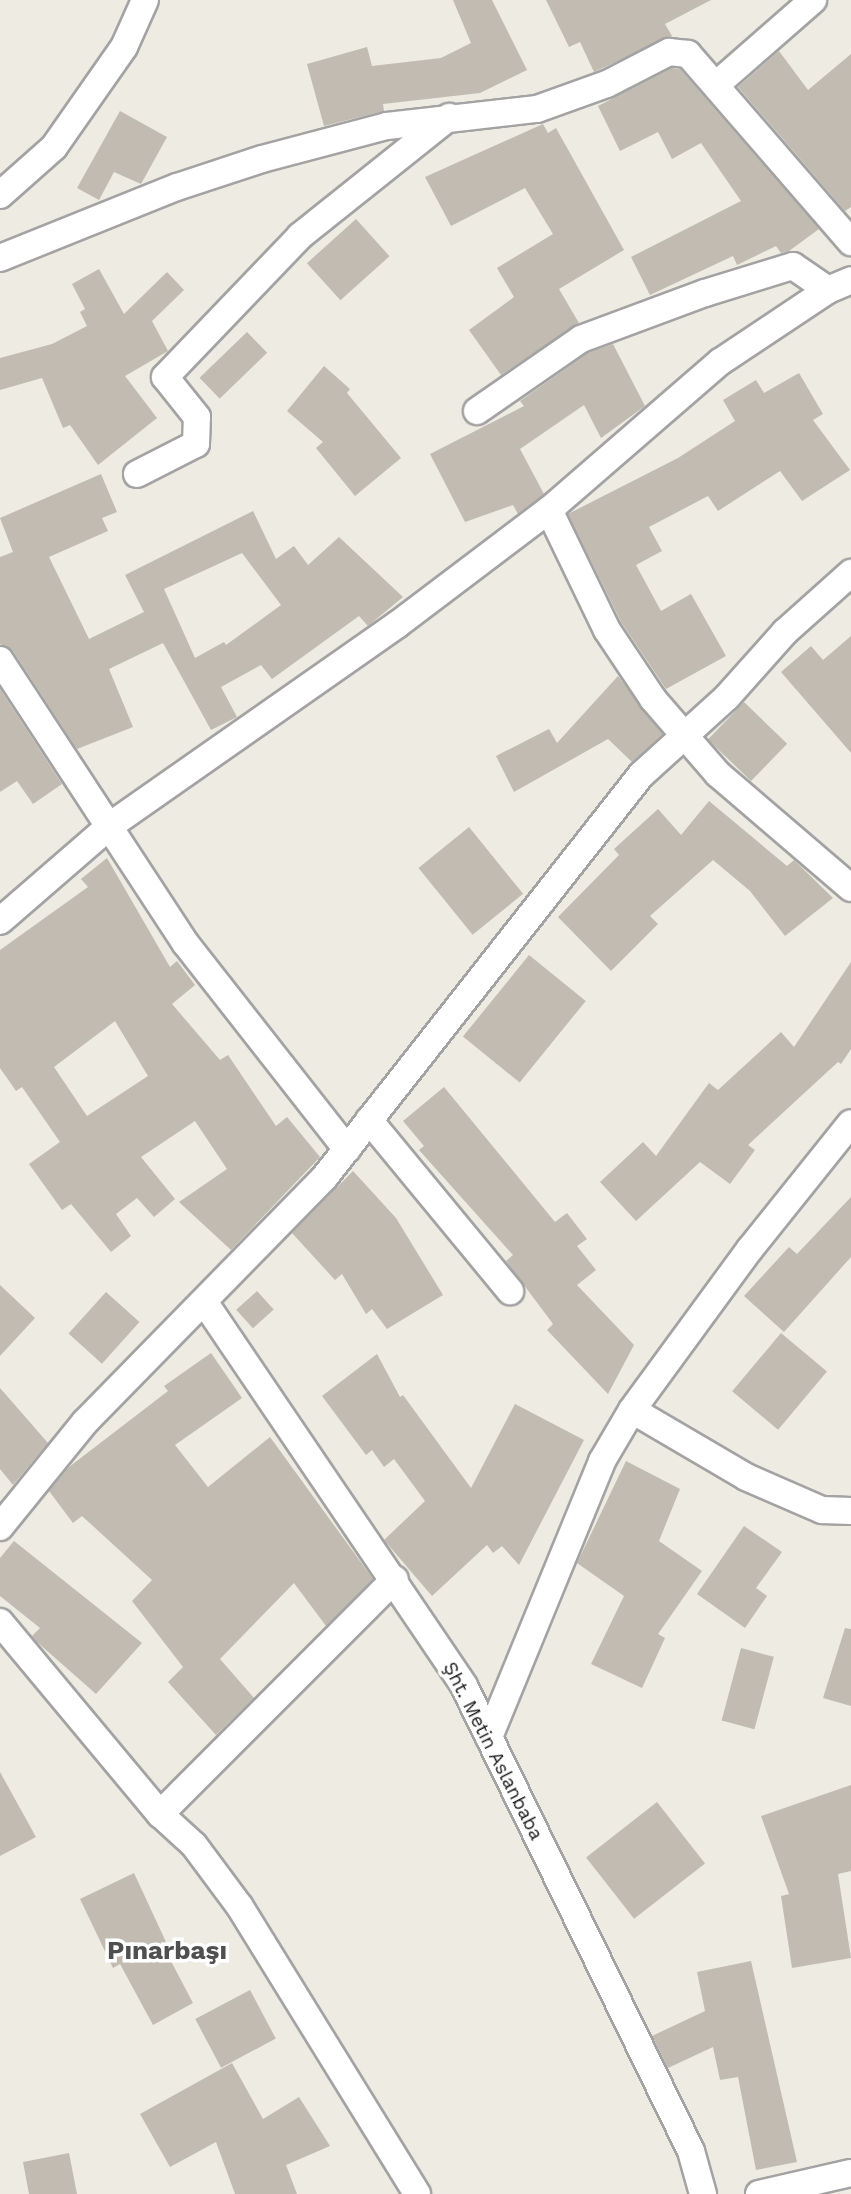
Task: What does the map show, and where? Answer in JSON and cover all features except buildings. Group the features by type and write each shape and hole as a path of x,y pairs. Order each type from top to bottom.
{"street":[{"path":"0,195 54,148 124,47 145,0"},
{"path":"716,85 813,0"},
{"path":"0,258 262,159 387,126 449,117 492,118 537,109 607,84 669,52 688,54 851,242"},
{"path":"137,474 196,444 197,417 165,377 300,236 449,117"},
{"path":"477,411 581,339 705,293 793,266 840,285"},
{"path":"0,921 111,825 398,624 549,510 720,362 840,285"},
{"path":"549,510 607,630 683,736 755,809 851,888"},
{"path":"0,1527 85,1422 205,1303 346,1149 641,775 727,696 785,632 851,573"},
{"path":"0,660 111,825 186,944 346,1149"},
{"path":"369,1120 510,1291"},
{"path":"489,1737 602,1461 632,1410 750,1249 851,1123"},
{"name":"Şht. Metin Aslanbaba","path":"205,1303 395,1579 464,1686 691,2151 704,2194"},
{"path":"632,1410 746,1477 821,1510 851,1511"},
{"path":"160,1814 395,1579"},
{"path":"0,1622 160,1814 194,1845 240,1908 416,2194"},
{"path":"759,2194 851,2173"}],"district":[{"name":"Pınarbaşı","path":"167,1951"}]}
